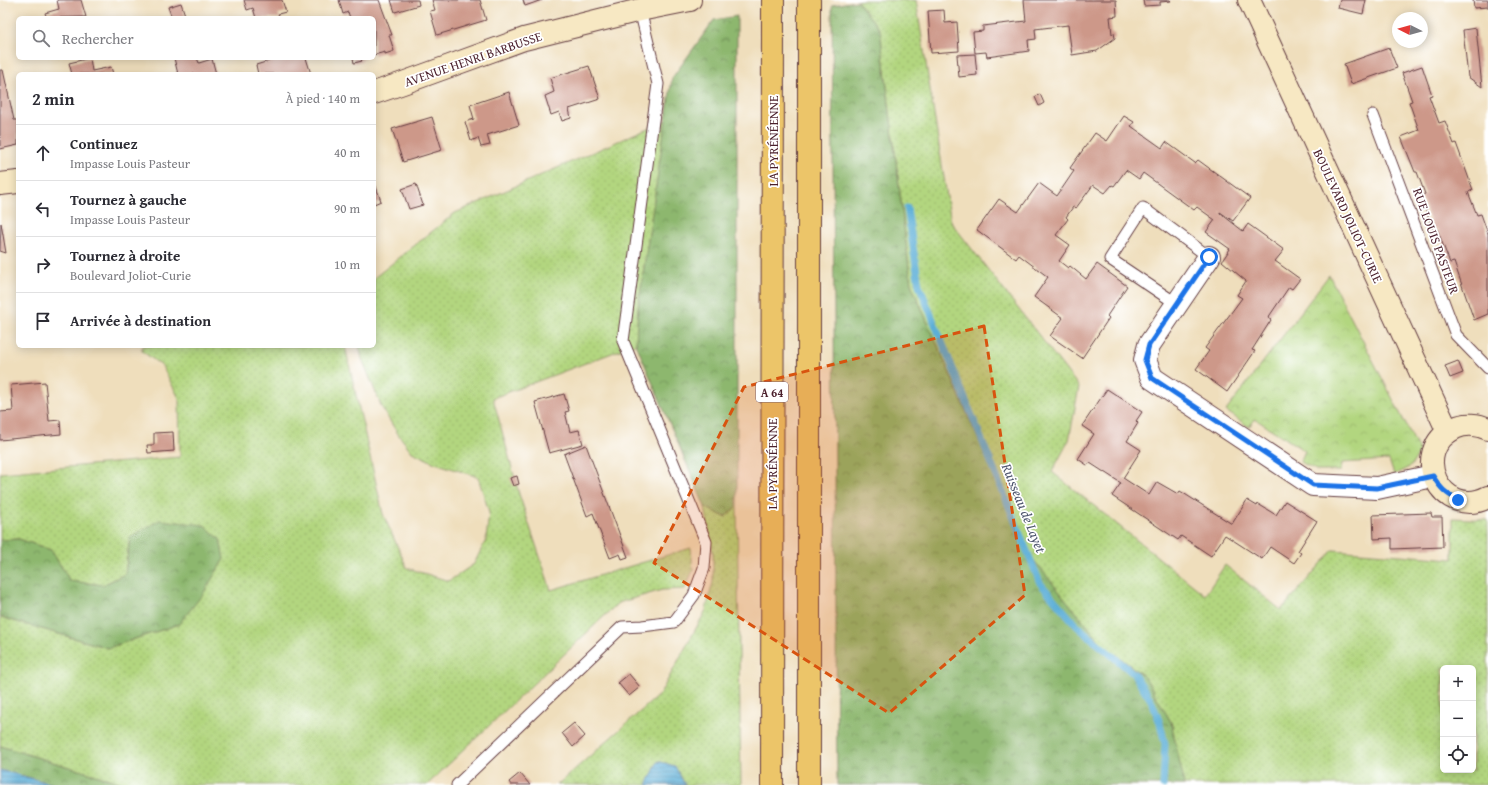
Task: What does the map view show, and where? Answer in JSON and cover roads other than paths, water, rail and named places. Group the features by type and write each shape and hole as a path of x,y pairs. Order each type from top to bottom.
{"highway":[{"name":"LA PYRÉNÉENNE","path":"772,785 773,0"},
{"path":"809,785 810,0"}],"main road":[{"name":"AVENUE HENRI BARBUSSE","path":"376,92 403,84 524,39 640,10 690,0"},
{"name":"BOULEVARD JOLIOT-CURIE","path":"1249,0 1448,432"},
{"path":"0,184 16,182"},
{"path":"1486,425 1458,426 1448,432 1439,440 1433,452 1432,464 1433,476 1439,486 1448,495 1458,500 1470,502 1482,500 1488,497"}],"street":[{"path":"1209,257 1149,345 1145,360 1152,378 1313,485 1377,488 1433,476"}],"lane":[{"path":"457,785 622,627 674,622 694,595 704,568 706,542 623,341 658,84 640,10"},
{"name":"RUE LOUIS PASTEUR","path":"1373,114 1456,335 1488,368"},
{"path":"1177,304 1110,259 1143,208 1209,257"}],"water":[{"path":"658,761 675,766 685,785 647,785"},
{"path":"0,770 57,785 0,785"}],"waterway":[{"name":"Ruisseau de Layet","path":"907,208 919,285 1040,583 1077,626 1134,674 1151,700 1160,723 1165,744 1163,785"}]}
